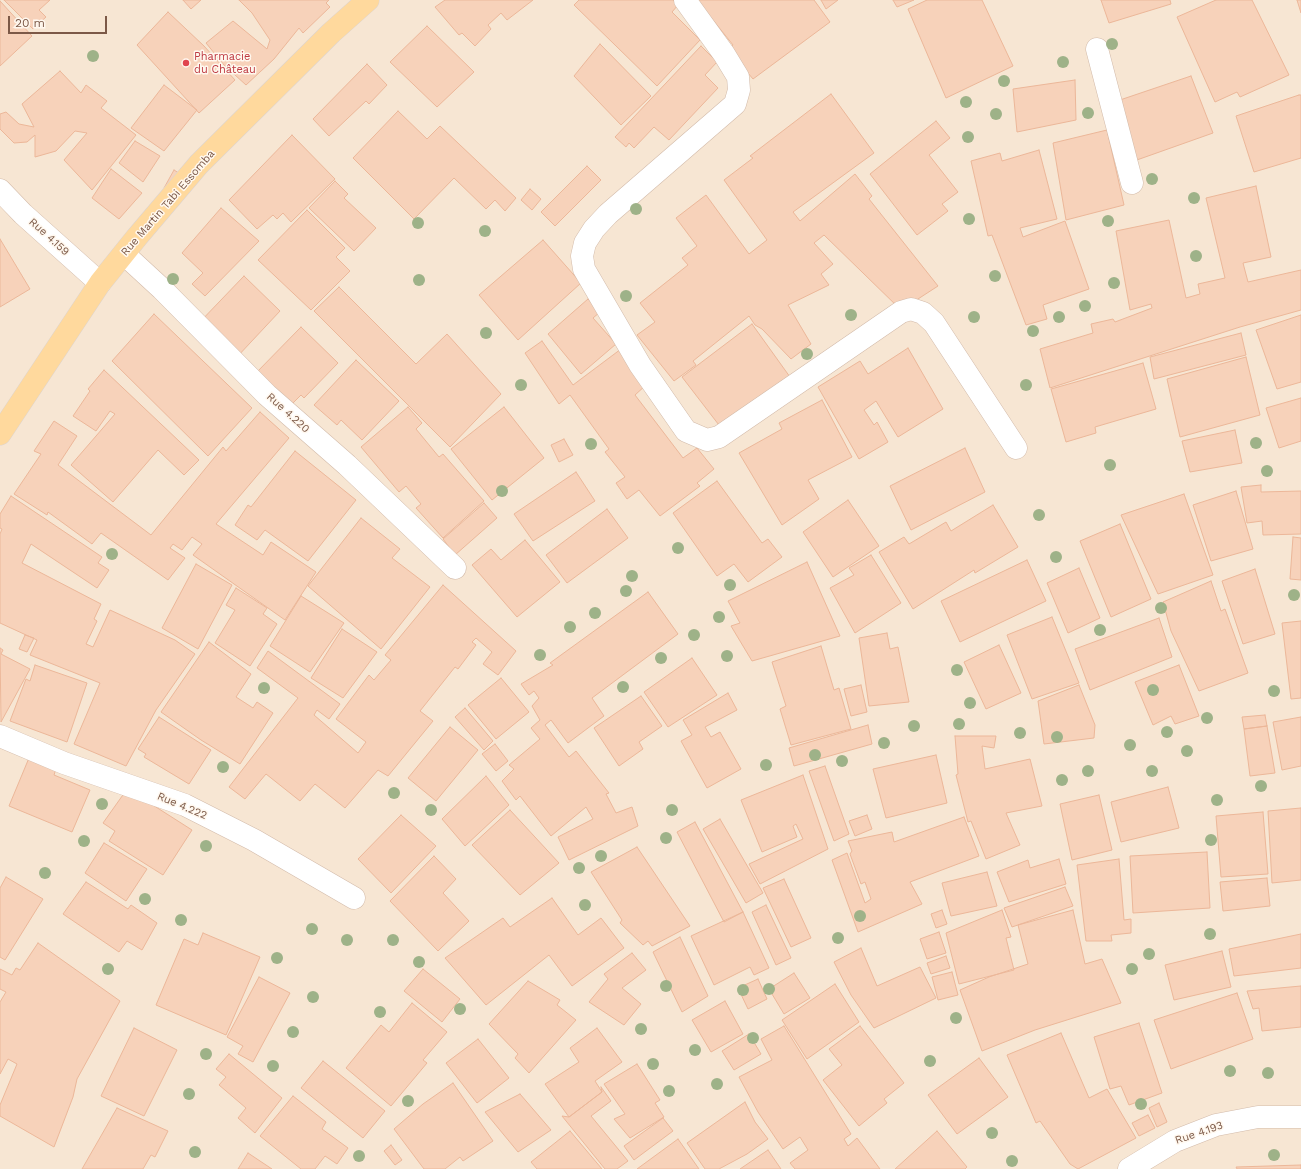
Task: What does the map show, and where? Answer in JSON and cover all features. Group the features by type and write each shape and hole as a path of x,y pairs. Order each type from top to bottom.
{"main road":[{"name":"Rue Martin Tabi Essomba","path":"0,434 100,283 199,164 331,33 368,0"}],"street":[{"path":"685,0 724,54 738,77 739,90 735,104 608,214 594,229 585,243 582,256 584,269 640,365 686,431 707,440 719,436 901,312 911,309 923,313 934,323 1016,448"},
{"path":"1097,49 1132,183"},
{"name":"Rue 4.159","path":"0,190 23,214 100,283"},
{"name":"Rue 4.220","path":"124,254 162,289 267,395 347,465 455,568"},
{"name":"Rue 4.222","path":"0,736 64,763 185,805 254,840 354,898"},
{"name":"Rue 4.193","path":"1129,1169 1175,1141 1216,1125 1258,1117 1301,1116"}],"shaded area":[{"path":"0,0 1301,0 1301,1169 0,1169"}],"building":[{"path":"4,0 50,0 39,10 46,17 33,29"},
{"path":"183,0 201,0 191,9"},
{"path":"239,0 329,0 326,3 330,7 303,33 299,28 274,59 246,85 224,65 206,43 233,21 267,49 270,40 252,13"},
{"path":"445,0 533,0 507,20 501,13 488,25 491,29 475,46 462,33 459,35 435,7"},
{"path":"579,0 673,0 678,5 672,12 700,40 657,86 574,5"},
{"path":"697,0 814,0 830,22 753,79 728,49 733,45"},
{"path":"821,0 838,0 826,9"},
{"path":"893,0 914,0 897,7"},
{"path":"927,0 982,0 1013,66 946,98 908,9"},
{"path":"1101,0 1170,0 1171,4 1109,23"},
{"path":"1216,0 1252,0 1289,75 1240,97 1237,92 1215,102 1177,17"},
{"path":"1297,0 1301,0 1301,13"},
{"path":"0,1 32,36 0,66"},
{"name":"Pharmacie du Château","path":"168,12 204,46 235,80 199,113 137,45"},
{"path":"427,26 474,72 437,107 390,62"},
{"path":"600,44 651,96 621,125 574,76"},
{"path":"701,46 717,62 705,75 718,88 669,140 654,127 634,148 629,143 626,147 615,137"},
{"path":"367,64 387,85 369,104 366,101 329,136 313,119"},
{"path":"60,71 81,93 86,85 107,101 101,108 136,135 92,190 64,160 87,133 75,131 56,151 35,157 35,135 27,142 14,143 0,129 0,114 6,112 19,124 34,127 22,104"},
{"path":"1191,76 1213,133 1134,161 1114,102"},
{"path":"1075,80 1076,120 1017,132 1013,89"},
{"path":"164,85 197,110 164,151 131,128"},
{"path":"831,94 874,153 793,212 800,221 855,174 872,196 869,199 938,286 901,310 824,235 814,243 833,264 821,274 829,285 788,305 811,344 791,359 762,329 755,325 749,316 693,361 696,365 674,381 637,335 655,322 640,303 688,265 682,258 697,246 676,218 706,195 749,254 767,240 724,180 753,158 750,156"},
{"path":"1301,95 1301,158 1254,172 1236,116"},
{"path":"398,111 427,139 440,126 516,198 505,211 495,200 486,209 454,178 414,219 353,158"},
{"path":"936,121 950,138 929,155 958,192 942,204 948,211 917,235 870,174"},
{"path":"1107,130 1124,205 1066,220 1053,143"},
{"path":"292,135 335,179 291,222 283,213 277,219 273,215 257,229 229,200"},
{"path":"135,141 160,156 143,182 119,163"},
{"path":"1039,150 1057,219 1020,228 1023,237 1065,221 1089,289 1043,305 1047,319 1026,325 992,235 988,236 971,161 1000,153 1002,161"},
{"path":"587,166 601,180 555,226 541,212"},
{"path":"111,169 142,193 119,219 92,198"},
{"path":"174,170 182,175 172,193 164,188"},
{"path":"335,181 348,194 344,198 376,228 354,251 309,208"},
{"path":"1256,186 1271,257 1243,263 1248,282 1301,270 1301,310 1240,327 1050,388 1040,349 1093,333 1091,324 1113,319 1115,322 1152,308 1151,304 1130,310 1116,231 1169,220 1186,298 1200,294 1198,284 1225,278 1206,198"},
{"path":"530,189 541,199 532,210 521,200"},
{"path":"221,208 259,241 205,296 192,284 203,273 182,253"},
{"path":"307,210 345,248 336,257 350,271 311,310 258,260"},
{"path":"0,239 30,289 0,307"},
{"path":"543,240 581,283 518,340 479,295"},
{"path":"244,276 280,311 236,358 197,325"},
{"path":"339,287 416,364 447,334 501,394 450,447 314,311"},
{"path":"588,299 600,312 593,318 616,344 581,374 548,334"},
{"path":"154,314 252,408 208,456 112,361"},
{"path":"1301,315 1301,382 1277,389 1256,330"},
{"path":"752,324 790,377 722,429 682,377"},
{"path":"301,327 338,363 304,398 301,395 290,406 256,373"},
{"path":"1241,333 1246,355 1154,379 1150,357"},
{"path":"542,341 573,385 621,349 646,385 635,395 683,458 697,448 714,469 697,483 700,486 660,516 639,490 627,499 616,483 625,477 605,452 609,449 570,395 559,404 525,353"},
{"path":"908,348 943,409 898,437 876,401 864,410 874,425 877,422 888,442 859,459 818,387 860,361 868,374"},
{"path":"1246,357 1260,415 1180,437 1167,379"},
{"path":"356,360 399,401 362,440 341,420 337,425 314,405"},
{"path":"1143,363 1156,409 1095,427 1096,433 1066,442 1051,389"},
{"path":"104,370 199,460 184,475 158,450 113,502 71,465 115,414 110,411 96,431 73,416 90,391 88,389"},
{"path":"1301,398 1301,441 1279,448 1266,408"},
{"path":"822,400 852,457 808,480 819,499 782,525 739,453 782,429 779,423"},
{"path":"408,407 422,423 416,429 439,457 443,454 484,501 443,538 416,508 421,504 406,486 399,492 361,447"},
{"path":"504,407 544,458 492,500 451,449"},
{"path":"260,412 289,438 216,524 263,555 271,542 316,572 285,620 193,555 202,544 192,537 182,550 173,544 170,548 185,558 168,580 101,533 92,544 48,512 47,515 14,494 41,454 34,451 54,421 77,436 58,465 151,535 223,447 226,451"},
{"path":"1235,430 1242,463 1190,472 1182,441"},
{"path":"564,439 573,455 559,462 551,445"},
{"path":"965,448 985,492 911,530 890,486"},
{"path":"295,451 356,500 308,561 265,530 257,540 235,525 248,505 251,507"},
{"path":"576,472 595,501 533,541 514,514"},
{"path":"717,481 762,543 768,539 782,557 748,582 734,564 717,576 673,513"},
{"path":"1261,485 1261,492 1301,491 1301,534 1263,535 1262,521 1247,523 1241,487"},
{"path":"1236,491 1253,549 1211,561 1193,505"},
{"path":"1184,494 1213,575 1158,594 1121,515"},
{"path":"11,496 102,557 98,563 109,570 97,588 31,544 22,563 101,604 94,619 97,621 86,644 93,647 110,610 175,640 195,654 156,710 126,766 74,744 100,683 30,655 37,640 0,623 0,534 2,529 0,528 0,514"},
{"path":"848,500 879,546 833,577 803,532"},
{"path":"484,503 497,518 455,555 443,539"},
{"path":"993,505 1018,547 975,573 974,570 913,609 879,552 904,537 909,544 946,522 951,531"},
{"path":"607,509 628,538 567,583 546,555"},
{"path":"361,518 400,549 392,558 430,587 381,649 308,586"},
{"path":"1120,524 1151,599 1111,617 1080,541"},
{"path":"1293,537 1301,538 1301,580 1290,579"},
{"path":"525,540 560,582 517,617 472,565 491,549 501,560"},
{"path":"871,555 901,603 855,633 830,588 854,575 849,568"},
{"path":"1027,560 1046,601 960,642 941,601"},
{"path":"807,562 840,636 752,661 731,626 740,623 728,601"},
{"path":"196,564 232,585 198,649 162,628"},
{"path":"1079,568 1100,618 1068,633 1047,583"},
{"path":"1255,569 1275,634 1243,644 1222,581"},
{"path":"1211,581 1221,611 1225,609 1248,673 1199,691 1171,631 1163,602"},
{"path":"443,585 516,651 498,675 483,664 492,652 476,638 472,642 476,645 458,669 455,667 420,711 433,721 388,776 378,770 345,808 315,784 300,801 266,774 245,799 229,787 298,698 257,668 268,651 340,704 329,719 317,710 314,715 358,753 366,742 336,719 369,675 374,680 391,660 385,655"},
{"path":"236,588 267,608 263,614 277,624 250,666 215,643 235,610 226,605"},
{"path":"648,592 678,634 592,698 604,716 568,743 551,720 545,725 569,757 576,751 609,793 606,794 616,813 632,807 638,826 569,860 558,837 593,819 586,807 551,836 520,796 516,800 502,781 514,769 509,765 540,739 531,728 540,720 532,706 539,698 534,691 529,695 521,684 553,665 550,663"},
{"path":"301,596 344,623 310,672 270,646"},
{"path":"1052,617 1079,683 1032,699 1007,635"},
{"path":"1159,618 1172,657 1090,690 1075,649"},
{"path":"1301,621 1301,698 1291,699 1282,623"},
{"path":"342,629 377,652 343,698 311,678"},
{"path":"887,633 890,649 898,647 909,702 869,706 859,638"},
{"path":"25,635 34,638 27,652 19,649"},
{"path":"209,642 251,674 236,697 253,708 257,702 273,713 240,764 201,740 161,712"},
{"path":"999,645 1021,693 986,709 964,662"},
{"path":"821,646 834,690 839,688 851,729 791,745 780,709 786,706 772,662"},
{"path":"0,648 3,650 1,654 30,669 1,722"},
{"path":"692,658 717,695 668,727 644,692"},
{"path":"35,665 87,683 67,742 10,721 26,679 30,681"},
{"path":"1179,665 1199,716 1175,724 1171,716 1153,725 1135,682"},
{"path":"501,678 529,712 496,739 468,705"},
{"path":"861,685 867,712 851,716 844,689"},
{"path":"1079,685 1095,725 1094,738 1044,744 1038,701"},
{"path":"728,693 737,710 705,727 711,737 720,732 741,769 707,788 681,741 692,735 683,720"},
{"path":"641,696 662,726 639,742 643,749 619,766 594,728"},
{"path":"465,708 493,741 484,750 455,717"},
{"path":"1265,715 1267,726 1244,729 1242,717"},
{"path":"159,717 211,750 189,784 144,757 146,754 138,749"},
{"path":"1301,717 1301,766 1282,770 1273,722"},
{"path":"868,725 872,744 794,766 789,748"},
{"path":"1267,726 1275,773 1250,776 1244,729"},
{"path":"450,727 478,750 436,801 408,778"},
{"path":"955,736 996,736 994,748 982,746 985,769 1030,759 1042,806 1006,813 1020,845 986,859 971,821 968,822 956,775 958,774"},
{"path":"495,744 508,761 496,771 482,754"},
{"path":"936,755 947,803 886,818 873,769"},
{"path":"29,758 56,769 54,775 90,790 72,832 9,806"},
{"path":"825,766 849,834 834,841 809,771"},
{"path":"803,775 828,849 760,884 749,864 803,839 796,824 793,826 797,837 762,852 741,800"},
{"path":"486,776 509,805 465,846 442,819"},
{"path":"1168,787 1179,828 1121,842 1111,802"},
{"path":"125,792 134,793 192,830 163,875 109,841 115,831 103,823"},
{"path":"1099,795 1112,850 1072,860 1060,804"},
{"path":"1301,808 1301,880 1272,883 1268,811"},
{"path":"510,810 559,863 520,895 472,845"},
{"path":"1263,812 1268,874 1221,877 1216,816"},
{"path":"401,815 436,846 391,893 358,859"},
{"path":"867,815 872,829 855,836 849,821"},
{"path":"964,817 979,856 910,882 922,904 858,932 832,860 847,853 865,903 871,899 865,882 861,884 850,854 852,851 848,841 892,832 894,842"},
{"path":"720,819 763,893 746,903 703,829"},
{"path":"695,822 743,912 724,922 677,832"},
{"path":"104,843 147,869 126,901 85,873"},
{"path":"637,847 690,926 652,946 648,941 643,945 620,923 622,920 591,872"},
{"path":"1207,852 1210,908 1133,913 1130,856"},
{"path":"434,856 456,879 443,893 469,921 438,951 390,901"},
{"path":"1059,859 1066,884 1009,902 997,872 1028,860 1030,868"},
{"path":"1119,859 1124,920 1131,919 1131,933 1111,935 1112,941 1086,941 1077,865"},
{"path":"987,872 997,906 951,916 942,883"},
{"path":"6,877 43,899 5,960 0,957 0,888"},
{"path":"1267,878 1270,906 1223,911 1220,882"},
{"path":"784,879 811,938 791,947 763,888"},
{"path":"86,882 128,909 131,905 157,923 142,950 127,941 119,952 63,914"},
{"path":"1065,887 1073,906 1012,927 1004,908"},
{"path":"552,898 578,935 601,918 624,948 572,986 549,955 486,1005 445,958 503,918 510,927"},
{"path":"766,905 791,958 776,965 752,912"},
{"path":"942,910 947,924 936,928 931,914"},
{"path":"1002,910 1011,937 1006,938 1014,970 959,984 946,933"},
{"path":"1073,910 1085,964 1102,959 1121,1003 1035,1030 982,1051 960,990 989,977 1028,964 1018,925"},
{"path":"743,912 769,968 754,975 750,967 714,985 691,936"},
{"path":"939,932 946,953 927,959 920,939"},
{"path":"203,933 260,957 226,1035 156,1005 184,939 198,945"},
{"path":"1301,934 1301,968 1234,976 1229,949"},
{"path":"680,937 708,996 682,1012 653,952"},
{"path":"38,943 120,1001 77,1079 73,1097 54,1147 0,1116 0,1105 17,1064 8,1059 0,1074 0,1002 6,992 0,989 0,969 12,975 16,968 20,970"},
{"path":"861,948 877,986 920,967 936,998 874,1028 851,995 834,962"},
{"path":"1222,951 1231,987 1174,1000 1165,965"},
{"path":"632,953 646,970 622,988 641,1004 624,1025 589,1002 608,979 604,974"},
{"path":"946,956 950,968 931,974 927,963"},
{"path":"423,969 460,999 442,1022 404,991"},
{"path":"952,972 958,995 938,1000 932,977"},
{"path":"794,973 810,998 784,1014 769,989"},
{"path":"259,977 290,993 253,1062 238,1054 243,1046 227,1037"},
{"path":"758,979 767,999 748,1009 738,988"},
{"path":"528,981 560,1000 557,1005 576,1020 529,1073 515,1058 518,1054 489,1024"},
{"path":"835,984 859,1022 807,1059 782,1020"},
{"path":"1301,986 1301,1027 1262,1031 1259,1008 1253,1009 1247,991"},
{"path":"1237,993 1253,1039 1171,1069 1154,1020"},
{"path":"725,1001 743,1034 711,1052 692,1020"},
{"path":"412,1003 447,1032 423,1060 427,1063 391,1106 346,1068 381,1025 389,1032"},
{"path":"1139,1023 1162,1093 1129,1105 1121,1086 1110,1089 1094,1037"},
{"path":"784,1026 851,1134 844,1139 848,1146 857,1138 880,1169 795,1169 790,1163 808,1150 800,1137 783,1149 758,1112 739,1077 772,1060 761,1039"},
{"path":"860,1026 904,1083 884,1099 887,1103 859,1126 823,1080 842,1065 829,1049"},
{"path":"134,1028 177,1050 144,1116 101,1096"},
{"path":"597,1028 622,1062 595,1081 602,1092 569,1117 545,1084 579,1062 570,1048"},
{"path":"1061,1033 1089,1098 1107,1089 1136,1138 1078,1169 1070,1164 1040,1121 1036,1123 1007,1055"},
{"path":"749,1034 761,1054 734,1070 722,1051"},
{"path":"478,1039 509,1078 477,1103 446,1063"},
{"path":"229,1054 282,1098 255,1133 238,1118 246,1108 219,1085 226,1077 216,1069"},
{"path":"979,1058 1008,1097 957,1134 928,1095"},
{"path":"323,1061 385,1111 363,1138 301,1088"},
{"path":"637,1064 660,1100 655,1103 664,1117 630,1138 614,1119 625,1114 604,1084"},
{"path":"453,1083 493,1141 463,1161 460,1157 445,1169 424,1169 394,1129 423,1104"},
{"path":"601,1087 611,1101 591,1116 628,1161 617,1169 605,1169 562,1116 569,1117 602,1092"},
{"path":"520,1094 551,1130 518,1152 485,1112"},
{"path":"293,1096 326,1122 322,1129 348,1148 337,1164 325,1156 315,1169 301,1169 260,1136"},
{"path":"745,1102 755,1122 768,1139 747,1154 719,1169 705,1169 687,1143"},
{"path":"1159,1103 1167,1122 1157,1127 1149,1108"},
{"path":"117,1108 168,1131 155,1157 151,1155 143,1169 82,1169"},
{"path":"1148,1115 1155,1128 1139,1136 1132,1123"},
{"path":"663,1118 673,1131 634,1160 624,1146"},
{"path":"570,1131 602,1169 537,1169 531,1162"},
{"path":"937,1131 967,1167 965,1169 895,1169"},
{"path":"678,1139 699,1169 637,1169"},
{"path":"391,1145 402,1160 395,1165 384,1151"},
{"path":"768,1150 781,1169 740,1169"},
{"path":"248,1153 272,1169 238,1169"},
{"path":"1301,1165 1301,1169 1237,1169 1236,1167"}],"place":[{"name":"Pharmacie du Château","path":"186,63"}]}
